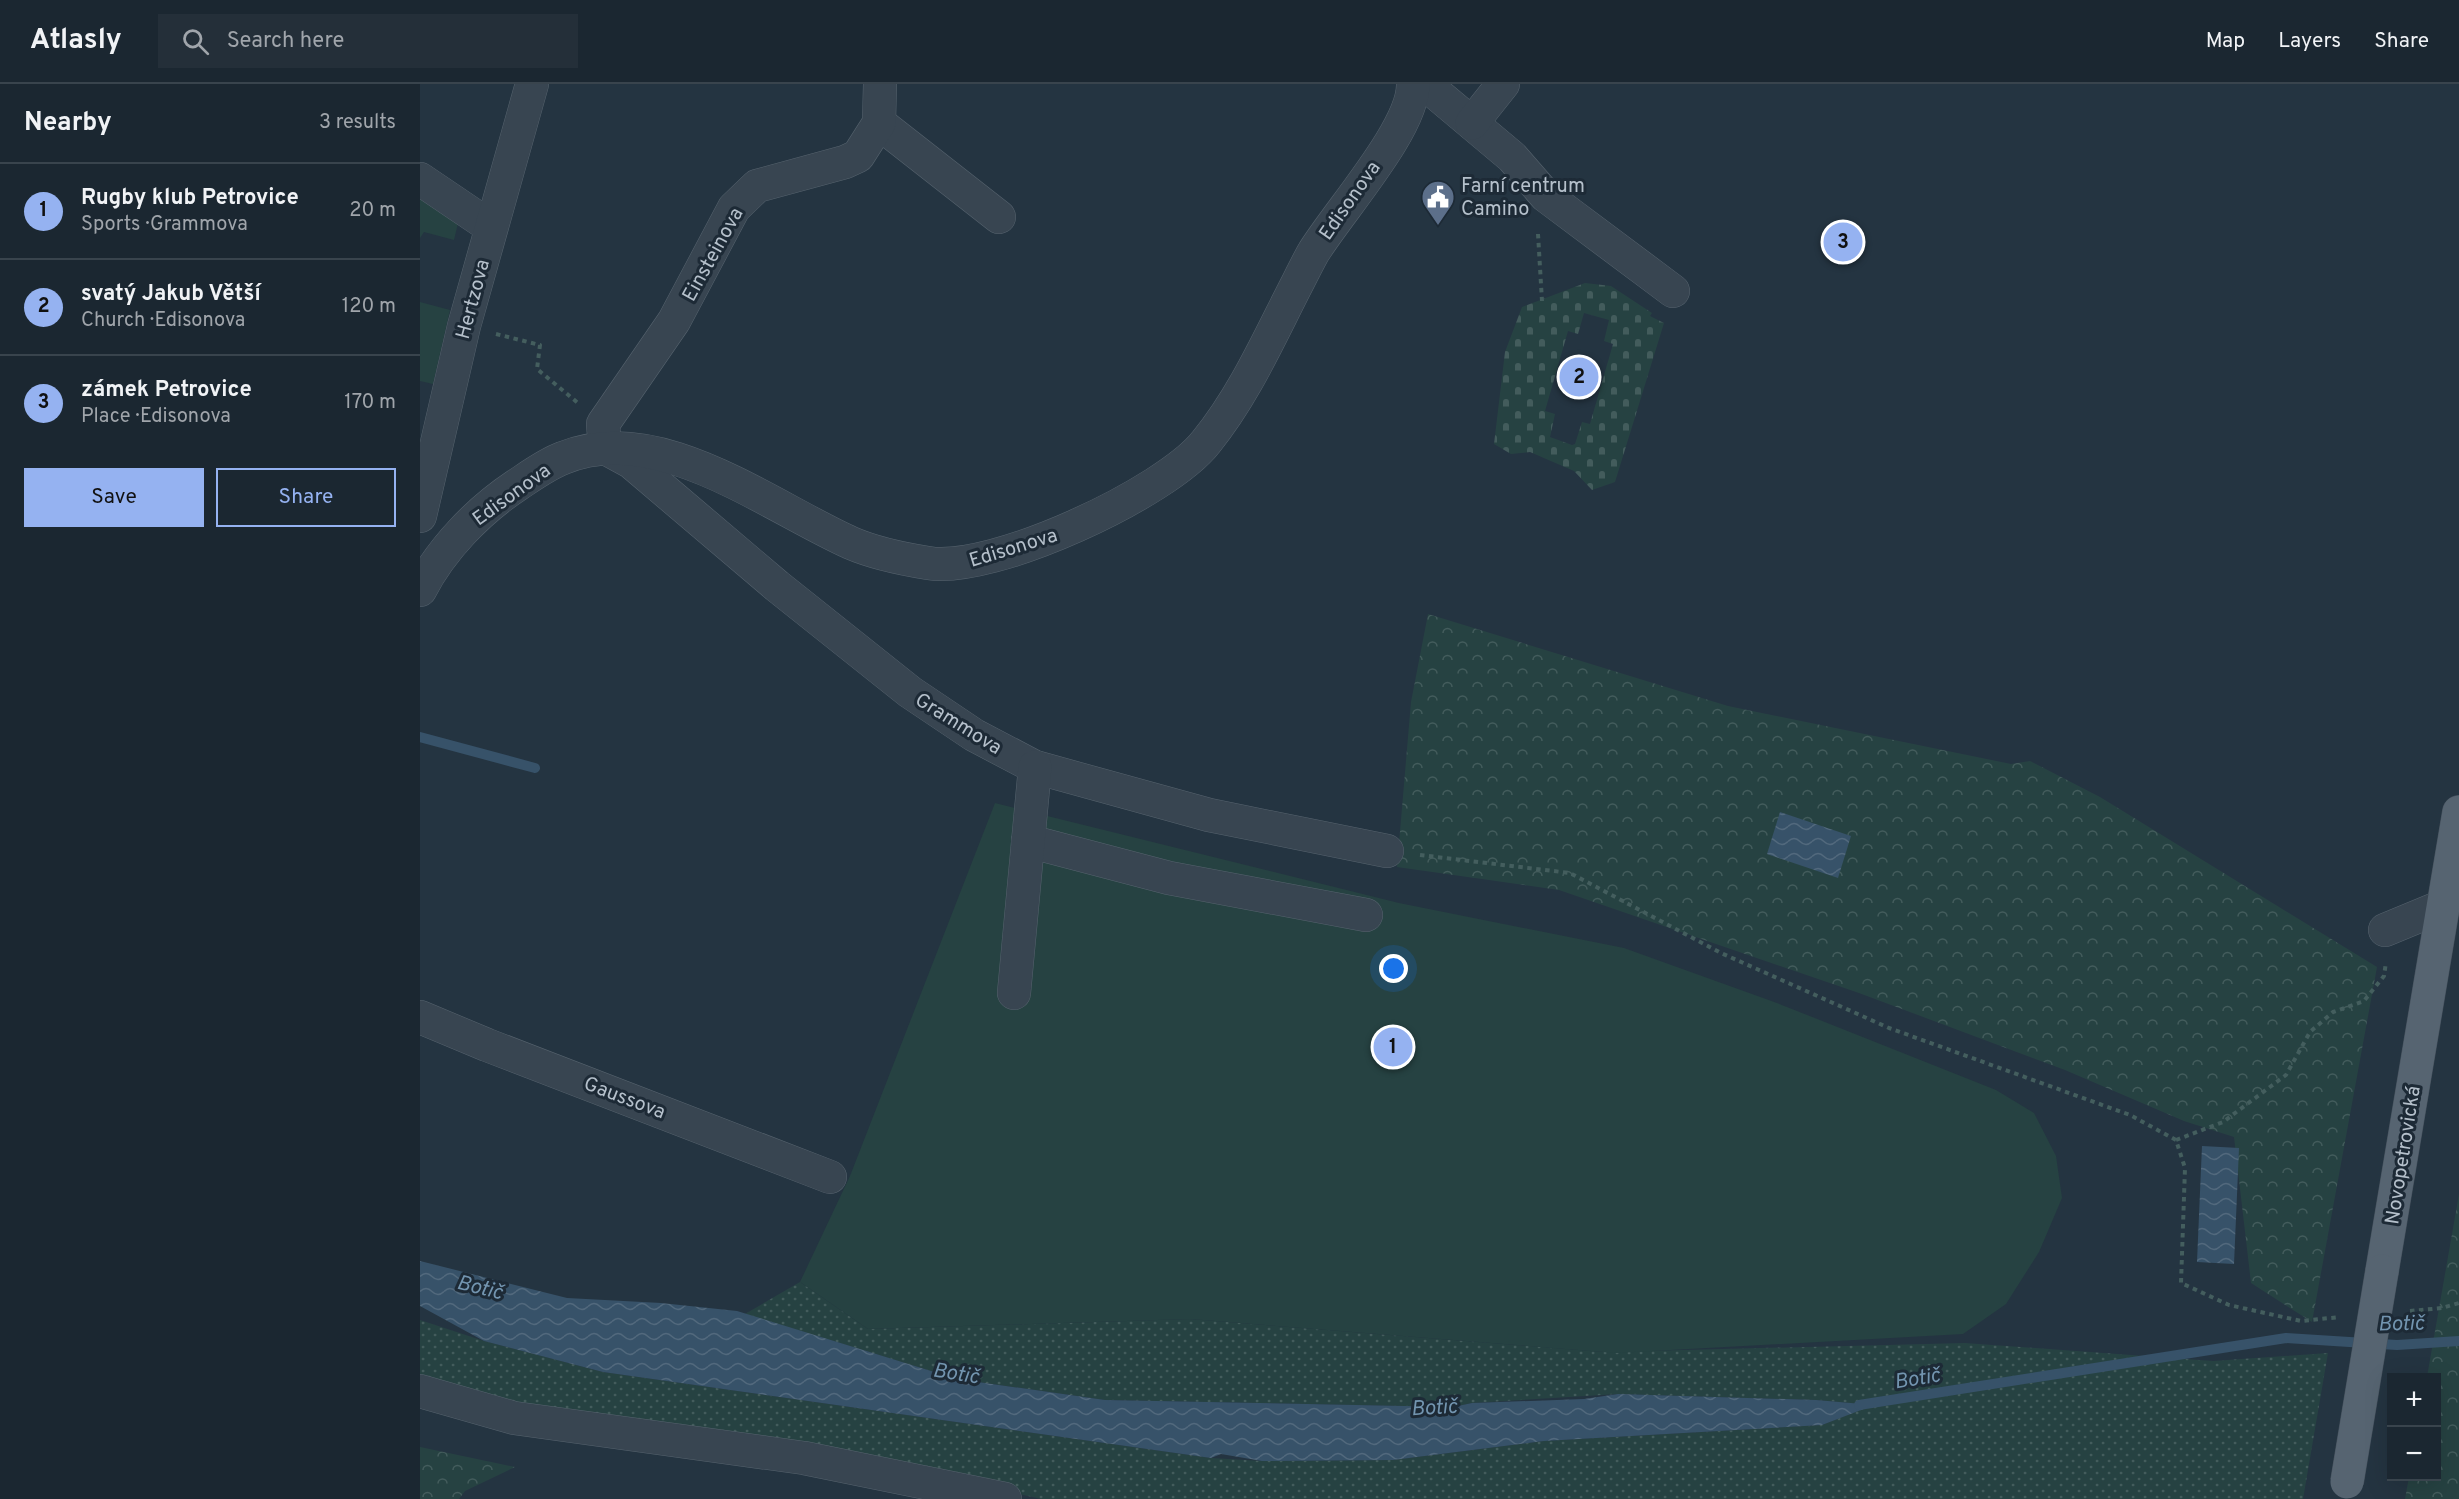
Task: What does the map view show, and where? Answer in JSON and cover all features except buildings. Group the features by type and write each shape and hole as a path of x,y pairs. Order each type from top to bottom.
{"main road":[{"name":"Novopetrovická","path":"2345,1490 2459,812"}],"street":[{"name":"Hertzova","path":"420,516 464,326 532,84"},
{"path":"880,84 879,123 999,217"},
{"name":"Edisonova","path":"424,582 467,526 509,490 604,436 652,453 690,463 854,544 932,564 968,562 1070,529 1112,509 1175,469 1205,444 1255,366 1313,253 1393,138 1410,106 1413,84"},
{"path":"1425,84 1512,157 1546,196 1673,291"},
{"path":"1472,123 1503,84"},
{"name":"Einsteinova","path":"604,436 674,321 734,208 758,186 845,162 858,156 879,123"},
{"path":"420,179 491,227"},
{"name":"Grammova","path":"604,436 630,462 794,600 910,692 974,735 1035,767 1209,815 1387,851"},
{"path":"420,533 424,582"},
{"path":"1014,993 1035,767"},
{"path":"1028,841 1169,878 1366,915"},
{"path":"2385,930 2443,906"},
{"name":"Gaussova","path":"420,1017 830,1177"},
{"path":"420,1390 514,1418 804,1458 1005,1499"}],"path":[{"path":"1542,302 1537,234 1560,207"},
{"path":"464,326 540,345 537,369 604,436"},
{"path":"1387,851 1570,873 1721,953 1888,1028 2130,1115 2176,1140 2185,1168 2181,1283 2229,1305 2301,1321 2348,1316"},
{"path":"2176,1140 2223,1122 2286,1075 2310,1032 2333,1012 2364,1001 2384,976 2385,930"},
{"path":"2407,1311 2442,1308 2459,1303"}],"green space":[{"path":"420,194 459,219 454,240 424,232 420,238"},
{"path":"1585,283 1611,286 1652,313 1650,316 1664,323 1615,482 1592,490 1574,471 1530,452 1511,454 1494,444 1505,352 1522,307","holes":["1584,313 1609,320 1604,341 1613,344 1590,424 1582,422 1575,444 1572,445 1550,437 1555,414 1545,411 1568,331 1578,334"]},
{"path":"420,302 450,310 433,384 420,381"},
{"path":"1428,614 1728,706 2011,764 2030,761 2100,797 2377,967 2312,1322 2251,1283 2234,1137 2184,1121 2065,1070 1859,993 1559,890 1397,867 1411,702"},
{"path":"995,803 1399,903 1624,948 1777,1003 1996,1090 2034,1113 2056,1156 2062,1198 2039,1252 2006,1304 1963,1334 1616,1353 1190,1319 868,1329 800,1282 850,1176"},
{"path":"2459,1194 2459,1499 2405,1499 2408,1481 2441,1481 2441,1373 2428,1373"},
{"path":"800,1282 868,1329 1190,1319 1604,1352 1965,1343 2213,1361 2328,1353 2303,1499 1041,1499 806,1446 514,1405 420,1375 420,1320 484,1341 603,1372 1211,1458 1262,1461 1393,1460 1544,1441 1822,1425 1872,1405 1816,1400 1618,1394 1472,1403 1453,1407 1105,1400 957,1379 745,1314"},
{"path":"420,1447 515,1467 465,1491 459,1499 420,1499"}],"water":[{"path":"1780,812 1851,836 1838,878 1767,854"},
{"path":"2202,1146 2239,1148 2234,1264 2197,1262"},
{"path":"420,1261 567,1298 661,1303 737,1311 957,1379 1105,1400 1453,1407 1472,1403 1584,1399 1618,1394 1816,1400 1874,1405 1822,1425 1544,1441 1393,1460 1262,1461 1221,1454 1211,1458 603,1372 484,1341 420,1306"}],"waterway":[{"path":"420,737 535,768"},
{"name":"Botič","path":"1859,1405 2286,1338 2397,1345 2459,1341"}],"place":[{"name":"Farní centrum Camino","path":"1438,226"},
{"name":"zámek Petrovice","path":"1843,242"},
{"name":"svatý Jakub Větší","path":"1579,377"},
{"name":"Rugby klub Petrovice","path":"1393,1047"}]}
